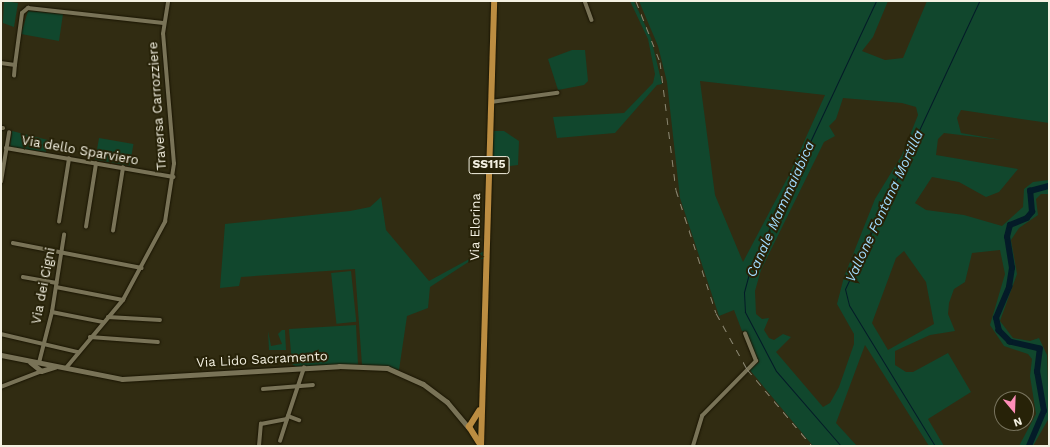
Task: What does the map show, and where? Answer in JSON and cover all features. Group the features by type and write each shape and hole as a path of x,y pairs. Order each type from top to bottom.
{"main road":[{"name":"Via Elorina","path":"481,446 494,1"},
{"path":"481,446 471,430 472,420 482,405"},
{"path":"472,420 481,426"},
{"path":"471,430 481,426"}],"street":[{"name":"Traversa Carrozziere","path":"66,369 90,337 123,300 164,226 174,177 163,23 168,1"},
{"path":"585,1 592,20"},
{"path":"14,76 22,13 28,8 163,23"},
{"path":"1,63 15,64"},
{"path":"491,102 557,93"},
{"path":"1,182 9,133"},
{"name":"Via dello Sparviero","path":"6,148 174,177"},
{"path":"59,222 69,159"},
{"path":"86,227 96,164"},
{"path":"113,231 123,168"},
{"name":"Via dei Cigni","path":"40,367 42,344 52,312 64,235"},
{"path":"13,243 142,268"},
{"path":"23,277 123,300"},
{"path":"52,312 103,322"},
{"path":"108,317 160,320"},
{"path":"1,334 78,352"},
{"path":"694,446 702,416 756,361 745,334"},
{"path":"90,337 158,342"},
{"path":"1,355 30,361 40,367 32,375 1,386"},
{"name":"Via Lido Sacramento","path":"40,367 56,367 122,379 304,368 375,367 395,370 423,384 454,412"},
{"path":"280,441 304,368"},
{"path":"263,389 313,385"},
{"path":"454,412 472,420"},
{"path":"454,412 471,430"},
{"path":"259,446 261,424 287,418 299,420"}],"green space":[{"path":"4,1 18,3 14,27 3,23"},
{"path":"630,1 634,1 651,38 662,84 657,85 615,133 557,138 553,117 624,113 653,83 655,74 648,39"},
{"path":"639,1 888,1 873,37 862,51 885,60 903,58 927,1 1049,1 1049,123 961,110 957,118 961,133 1002,140 944,133 938,139 936,155 1018,169 999,192 986,197 959,182 932,177 915,203 926,210 964,215 1002,226 1023,207 1024,189 1033,182 1049,180 1049,194 1041,194 1036,199 1038,215 1019,228 1011,240 1017,274 1000,321 1013,338 1030,341 1039,338 1047,355 1049,418 1033,446 1019,446 1027,431 1034,431 1034,418 1036,414 1034,391 1032,391 1030,376 1032,359 1028,354 1004,346 990,325 1005,274 1000,250 972,253 965,282 954,289 949,303 948,314 955,331 930,335 895,351 895,365 906,372 913,372 948,353 971,392 928,419 944,446 929,446 865,345 836,423 857,446 813,446 749,369 759,362 746,332 742,331 734,310 719,316 680,198 667,82 658,46","holes":["700,81 825,95 790,173 743,262 715,195","843,98 902,103 916,107 918,115 902,155 875,199 844,277 837,304 854,334 854,344 839,387 830,403 823,407 776,352 791,337 783,334 774,340 769,338 764,330 769,318 762,319 756,314 755,291 761,270 824,142 835,136 829,126 836,119","904,251 926,282 934,324 888,350 872,323 896,258"]},
{"path":"28,11 63,14 59,41 21,34"},
{"path":"572,50 585,50 588,81 584,85 558,90 548,59"},
{"path":"12,131 48,140 46,152 10,147"},
{"path":"493,131 504,131 519,141 518,165 492,168"},
{"path":"99,138 133,144 130,166 95,160"},
{"path":"381,197 386,230 429,281 484,251 484,259 473,259 430,287 428,308 407,316 399,370 362,365 355,269 241,277 239,286 220,288 225,224 350,211 370,207"},
{"path":"351,271 356,322 336,324 331,273"},
{"path":"356,325 358,365 297,367 292,364 289,329"},
{"path":"282,330 285,330 286,350 269,350 268,331 271,346 282,344 278,334"}],"waterway":[{"name":"Canale Mammaiabica","path":"841,446 776,371 745,312 744,292 750,270 876,1"},
{"name":"Vallone Fontana Mortilla","path":"935,446 849,305 845,289 979,1"},
{"path":"1029,446 1044,411 1037,372 1040,349 1010,342 999,331 996,318 1009,287 1012,268 1007,237 1010,225 1027,218 1032,212 1030,191 1049,186"}],"railway":[{"path":"636,1 660,62 676,190 716,313 747,369 812,446"}]}
